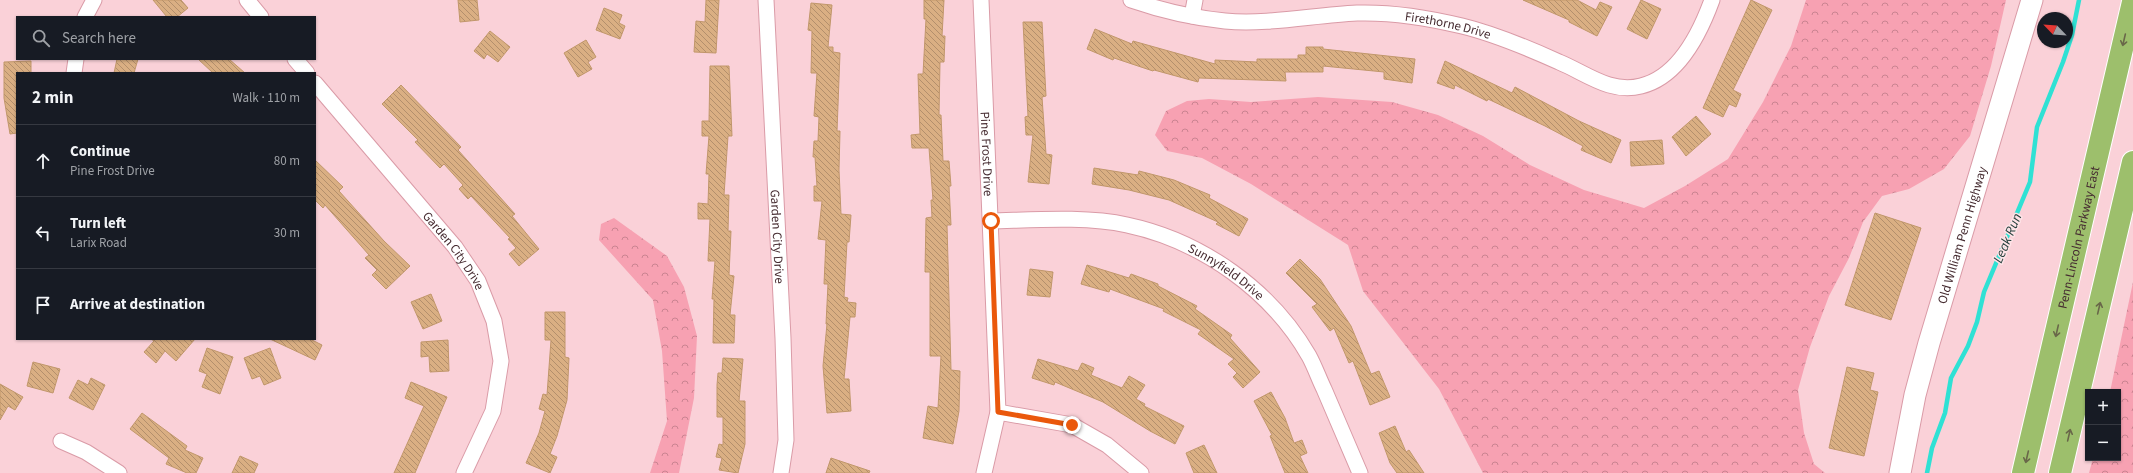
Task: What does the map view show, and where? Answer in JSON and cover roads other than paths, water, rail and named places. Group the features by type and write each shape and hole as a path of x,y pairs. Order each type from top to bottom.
{"highway":[{"name":"Penn-Lincoln Parkway East","path":"2023,473 2133,2"},
{"path":"2060,473 2133,162"}],"main road":[{"name":"Old William Penn Highway","path":"1900,473 1912,410 1927,350 2032,0"}],"street":[{"path":"86,16 94,0"},
{"path":"247,0 260,16"},
{"name":"Garden City Drive","path":"766,0 783,338 786,440 781,473"},
{"name":"Pine Frost Drive","path":"981,0 998,412 984,473"},
{"name":"Firethorne Drive","path":"1130,0 1192,16 1225,21 1358,13 1418,18 1463,26 1510,42 1562,63 1597,82 1624,88 1640,86 1660,78 1679,60 1702,26 1712,0"},
{"path":"1192,16 1195,0"},
{"path":"74,72 76,60"},
{"path":"297,60 306,72"},
{"name":"Garden City Drive","path":"316,84 455,247 478,281 494,321 501,361 493,411 464,473"},
{"name":"Sunnyfield Drive","path":"991,221 1069,220 1127,225 1175,240 1214,260 1244,280 1277,310 1309,356 1360,473"},
{"path":"998,412 1072,425 1108,445 1141,473"},
{"path":"61,441 86,452 119,473"}],"waterway":[{"name":"Leak Run","path":"1927,473 1932,448 1945,413 1951,378 1968,346 1977,322 1984,292 2030,182 2037,127 2072,35 2079,0"}]}
